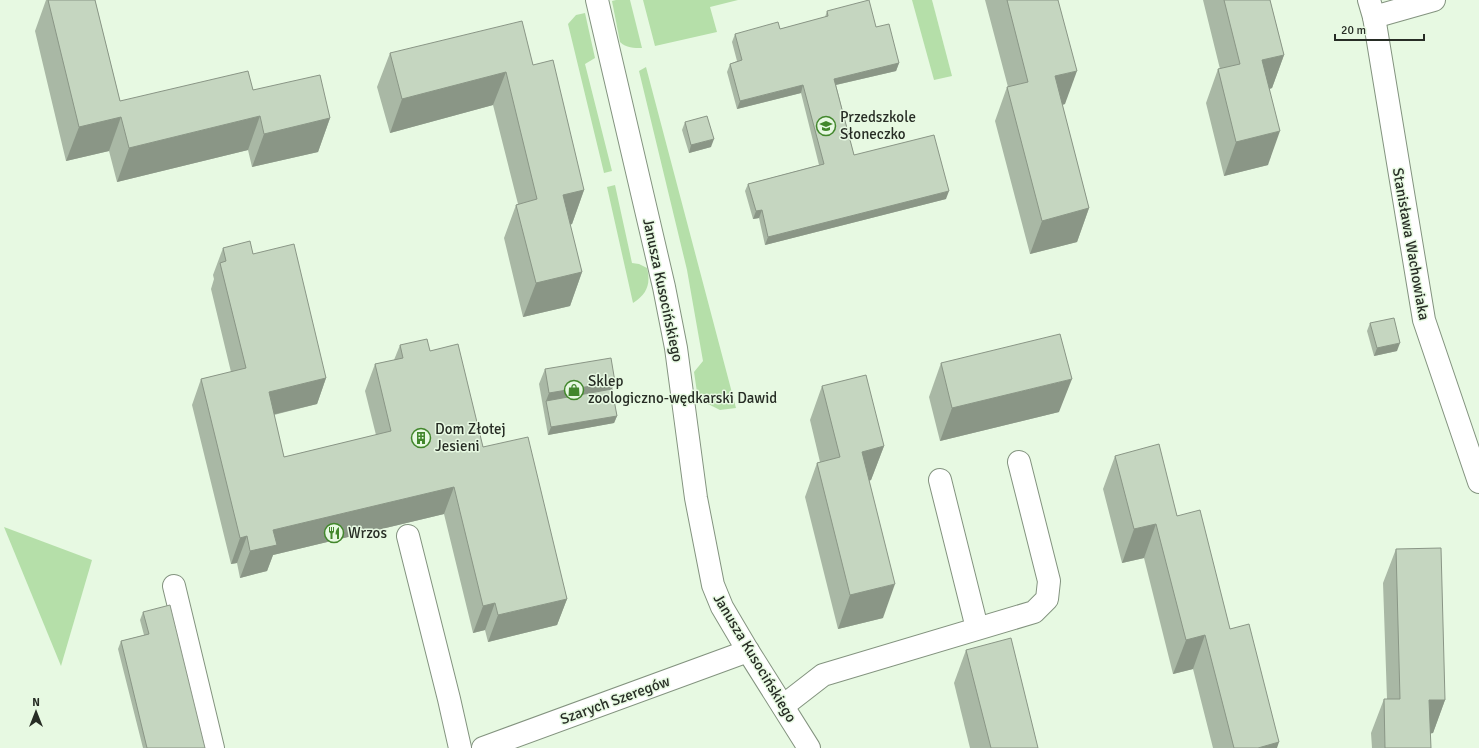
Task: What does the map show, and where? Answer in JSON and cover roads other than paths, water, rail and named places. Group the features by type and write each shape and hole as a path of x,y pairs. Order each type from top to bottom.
{"street":[{"name":"Janusza Kusocińskiego","path":"597,0 666,294 676,348 696,498 713,585 722,607 748,652 809,748"},
{"path":"1371,8 1434,0"},
{"name":"Stanisława Wachowiaka","path":"1371,8 1424,320 1479,482"},
{"path":"782,706 823,675 1034,612 1047,599 1049,581 1019,462"},
{"path":"940,480 977,628"},
{"path":"408,536 460,748"},
{"path":"174,586 213,748"},
{"name":"Szarych Szeregów","path":"483,748 748,652"}],"place":[{"name":"Przedszkole Słoneczko","path":"826,126"},
{"name":"Sklep zoologiczno-wędkarski Dawid","path":"574,390"},
{"name":"Dom Złotej Jesieni","path":"421,438"},
{"name":"Wrzos","path":"334,533"}]}
